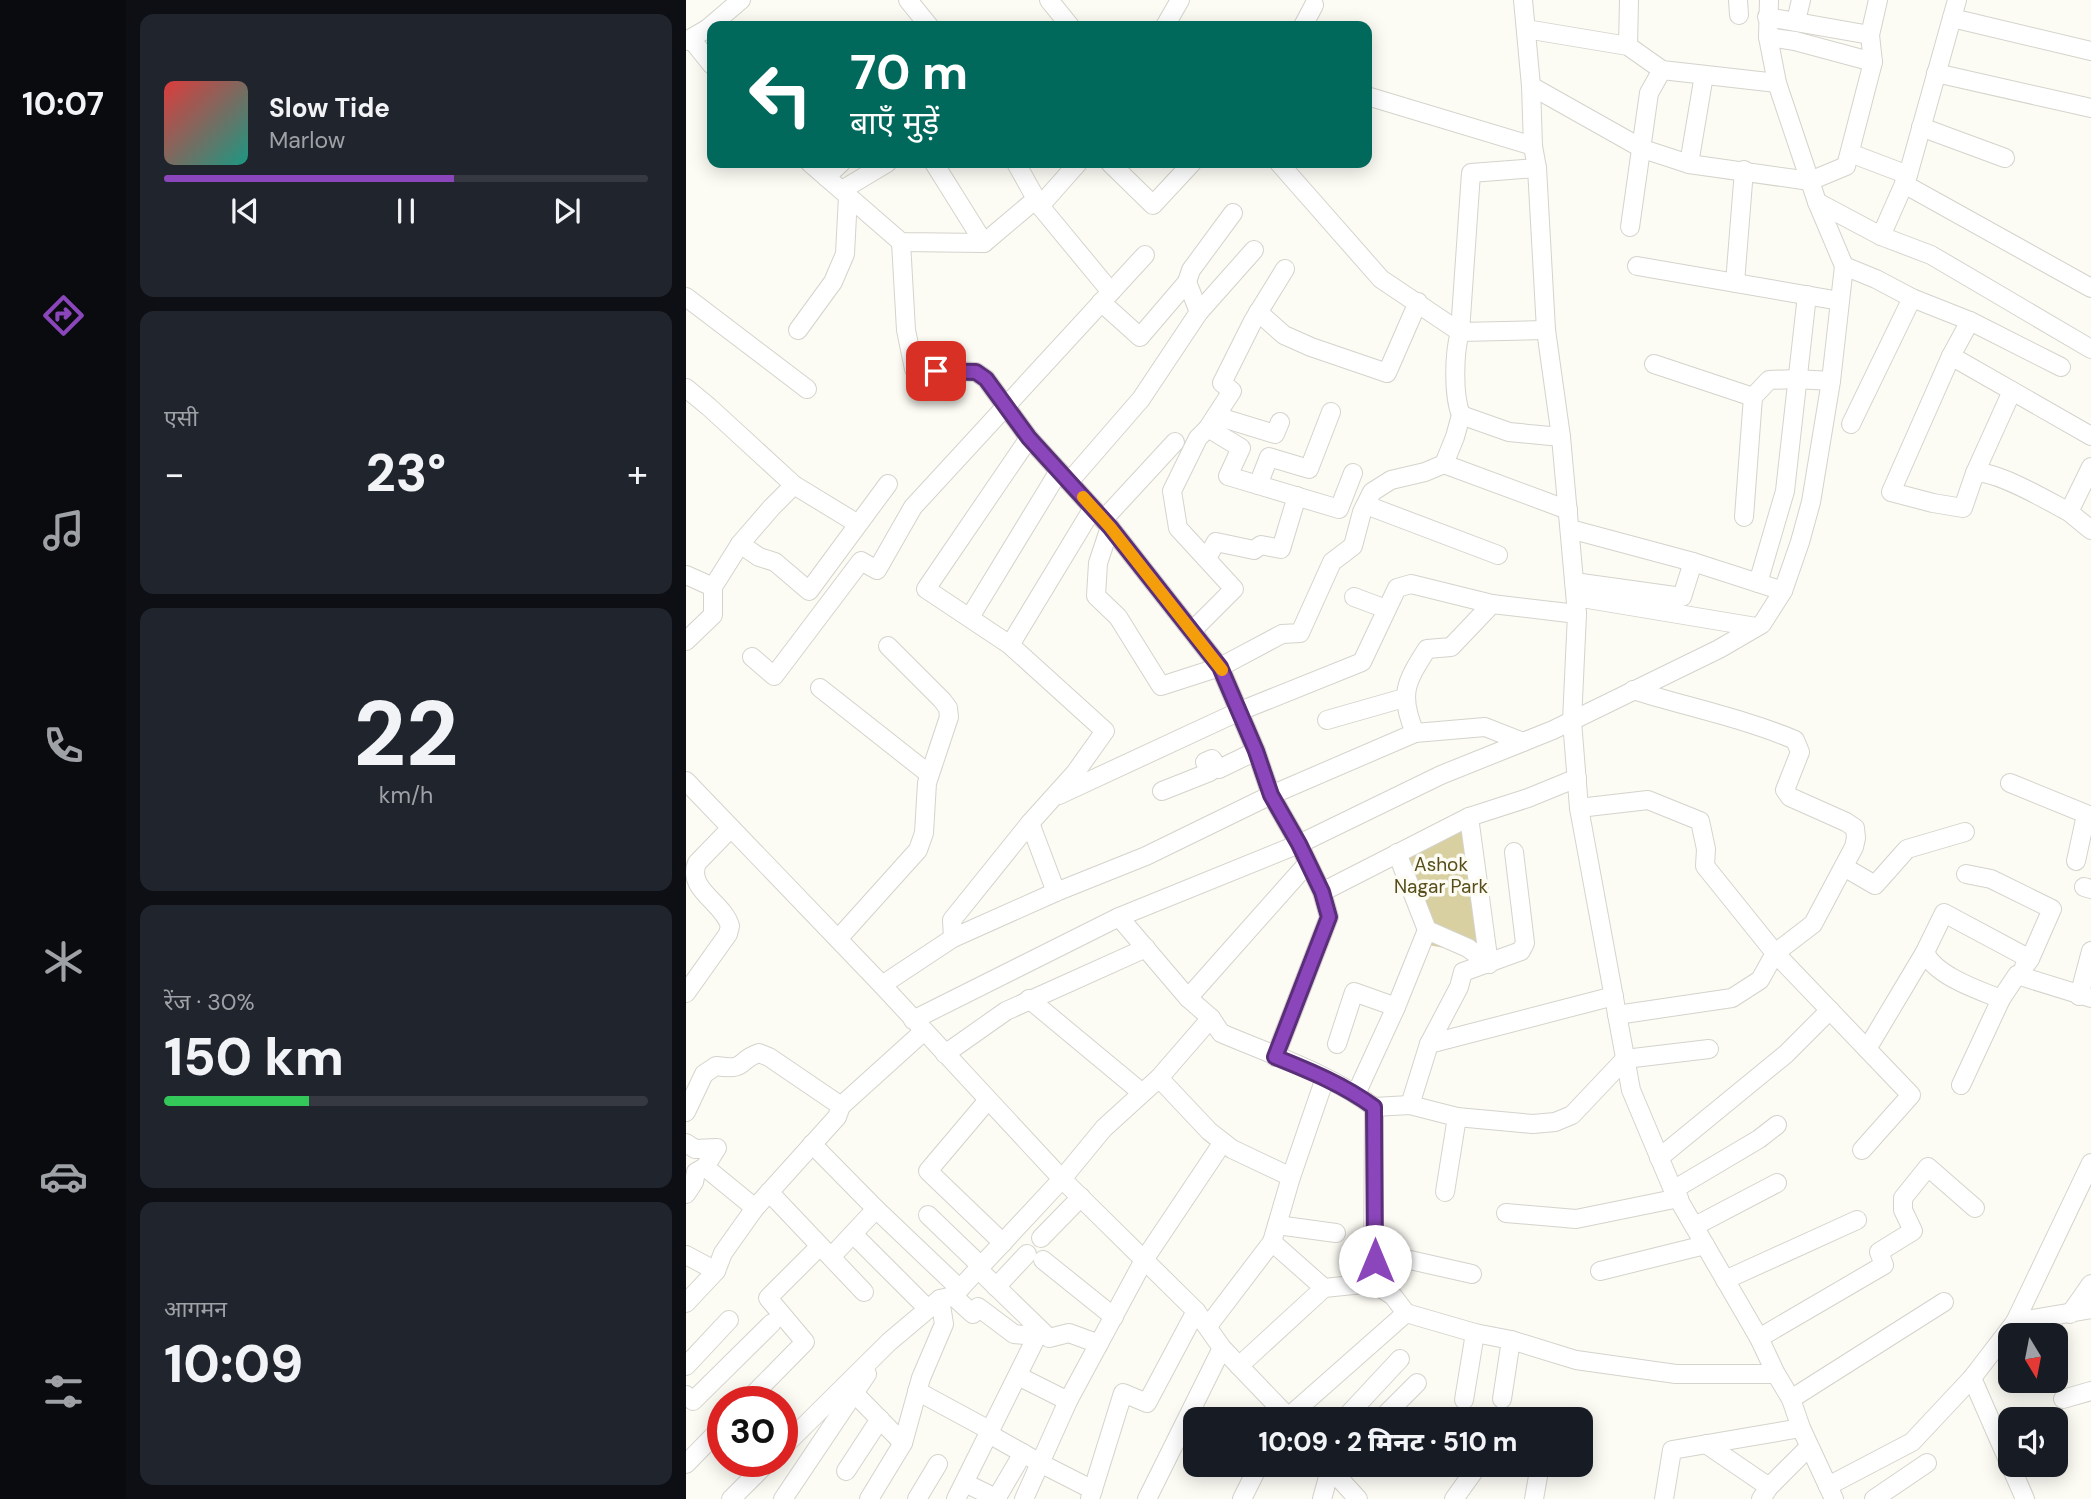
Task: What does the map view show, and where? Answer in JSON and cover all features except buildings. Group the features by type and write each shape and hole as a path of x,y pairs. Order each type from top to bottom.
{"street":[{"path":"908,0 925,21"},
{"path":"1049,0 1066,21"},
{"path":"1167,21 1180,0"},
{"path":"1522,0 1531,86 1546,330 1561,437 1576,598 1572,721 1579,808 1631,1090 1676,1194 1791,1399 1809,1447 1831,1493 1912,1442 1972,1378 2015,1322 2091,1163"},
{"path":"1628,46 1629,0"},
{"path":"1796,21 1801,0"},
{"path":"1531,86 1643,149 1689,164 1810,181 1846,166 1873,62 1870,35 1878,0"},
{"path":"1881,236 1906,180 1957,0"},
{"path":"711,21 731,4"},
{"path":"1306,21 1314,5"},
{"path":"686,1303 716,1271 723,1253 755,1208 837,1117 841,1106 918,1025 1119,917 1299,844 1441,775 1572,721 1718,649 1762,624 1783,591 1811,502 1831,381 1844,267 1816,202 1777,83 1768,37 1768,8 1796,21 1870,35"},
{"path":"1952,18 2091,51"},
{"path":"707,25 689,40 707,60"},
{"path":"1526,29 1628,46 1662,70 1777,83"},
{"path":"1768,37 1795,41 1873,62"},
{"path":"1630,227 1649,93 1662,70"},
{"path":"1936,73 2091,108"},
{"path":"1689,164 1704,75"},
{"path":"1372,98 1533,146"},
{"path":"1921,127 2005,158"},
{"path":"1850,153 1906,180 2091,288"},
{"path":"816,168 901,242 984,243 1038,202 1072,168"},
{"path":"826,177 836,168"},
{"path":"845,193 880,168"},
{"path":"937,168 984,243"},
{"path":"1019,168 1038,202 1106,297 1140,337 1187,282 1191,270 1233,213"},
{"path":"1115,168 1153,205 1187,168"},
{"path":"1283,168 1381,279 1460,332 1546,330"},
{"path":"1444,464 1461,415 1457,406 1455,349 1460,332 1471,173 1537,169"},
{"path":"1735,283 1744,170"},
{"path":"798,330 833,282 845,254 845,193"},
{"path":"1816,202 1881,236 1931,255 2091,349"},
{"path":"901,242 906,330 914,369 976,372 986,379 1029,438 1102,518 1220,667 1256,751 1271,795 1322,892 1329,917 1275,1057"},
{"path":"970,617 1064,477 1141,399 1199,312 1254,250"},
{"path":"752,657 774,676 860,561 877,570 913,507 1145,255"},
{"path":"1637,266 1840,301"},
{"path":"1844,267 1970,321 2061,368"},
{"path":"1192,631 1234,589 1178,528 1172,491 1198,438 1232,391 1222,383 1258,312 1285,269"},
{"path":"1187,282 1199,312"},
{"path":"1758,583 1785,491 1807,295"},
{"path":"686,297 807,389"},
{"path":"1850,424 1912,298"},
{"path":"1258,312 1284,335 1387,373 1418,302"},
{"path":"1970,321 1951,356 1891,492 1963,508 1975,473 2012,391"},
{"path":"1951,356 2091,436"},
{"path":"1654,364 1754,397"},
{"path":"1744,517 1754,397 1769,380 1831,381"},
{"path":"686,388 794,485 858,524"},
{"path":"1258,485 1269,457 1309,468 1331,412"},
{"path":"1461,415 1509,432 1561,437"},
{"path":"1212,422 1275,434 1280,422"},
{"path":"1212,422 1241,448 1228,475 1339,509 1353,472"},
{"path":"953,938 952,920 1030,823 1075,773 1105,731 1010,645 926,589 1029,438"},
{"path":"1010,645 1102,518 1175,442"},
{"path":"1102,518 1096,596 1118,617 1161,686 1220,667 1282,634 1300,633 1332,562 1353,546 1372,492 1384,484 1444,464 1568,510"},
{"path":"2069,512 2091,467"},
{"path":"1975,473 1982,472 1997,477 2069,512 2091,530"},
{"path":"740,544 759,558 775,562 808,592 888,484"},
{"path":"686,641 713,615 713,587 740,544 794,485"},
{"path":"1207,558 1216,542 1254,550 1261,545 1281,549 1297,496"},
{"path":"1366,505 1497,555"},
{"path":"1570,529 1693,562 1783,591"},
{"path":"1052,798 1240,711 1362,662 1397,588 1411,584 1492,604 1576,598 1682,597 1693,562"},
{"path":"686,575 713,587"},
{"path":"1354,597 1387,608"},
{"path":"1576,598 1756,627"},
{"path":"1415,733 1404,698 1416,666 1427,649 1451,647 1492,604"},
{"path":"838,939 918,850 924,833 929,774 947,727 948,708 888,646"},
{"path":"820,688 929,774"},
{"path":"1617,1015 1732,998 1760,980 1775,953 1813,924 1854,847 1856,838 1855,828 1846,821 1790,797 1785,790 1800,752 1795,740 1763,726 1633,690"},
{"path":"1327,720 1404,698"},
{"path":"882,985 953,938 1146,856 1271,795 1415,733 1485,727 1523,742"},
{"path":"1162,791 1210,772 1205,762 1212,759 1219,769 1256,751"},
{"path":"1322,892 1469,817 1528,798 1577,778"},
{"path":"686,781 882,985 1062,1179 1196,1311 1222,1348 1277,1407"},
{"path":"2010,783 2089,816 2076,861"},
{"path":"1579,808 1648,800 1700,821 1706,849 1705,866 1775,953 1911,1095 1862,1150"},
{"path":"1469,817 1489,964"},
{"path":"1030,823 1056,892"},
{"path":"686,993 720,946 730,926 722,910 702,892 693,877 694,870 697,863 732,828"},
{"path":"1844,867 1875,885 1907,849 1965,832"},
{"path":"1410,1105 1429,1044 1459,987 1463,972 1521,951 1524,943 1514,852"},
{"path":"1356,1094 1396,1007 1427,930 1397,853"},
{"path":"1188,998 1307,864"},
{"path":"1961,1085 2001,999 2030,959 2052,909 1991,879 1966,874"},
{"path":"1867,1049 1944,913 2030,959"},
{"path":"1119,917 1188,998 1211,1018 1220,1033 1325,1078 1374,1107 1410,1105 1457,1117 1533,1124 1555,1122 1573,1115 1625,1059 1709,1049"},
{"path":"1427,930 1468,948 1489,964"},
{"path":"945,1054 1029,999 1146,948"},
{"path":"1924,951 1928,961 1952,977 2001,999"},
{"path":"2017,975 2085,997 2091,951"},
{"path":"1337,1044 1354,992 1396,1007"},
{"path":"1429,1044 1614,996"},
{"path":"1029,999 1142,1093"},
{"path":"1659,1158 1786,1054 1830,1010"},
{"path":"798,1432 889,1342 980,1268 1062,1179 1104,1128 1159,1078 1211,1018"},
{"path":"686,1112 704,1074 716,1066 734,1069 747,1062 751,1055 759,1053 841,1106"},
{"path":"1159,1078 1223,1143 1291,1177"},
{"path":"1208,1326 1275,1233 1325,1078"},
{"path":"989,1100 929,1171 1003,1243"},
{"path":"1373,1283 1374,1107"},
{"path":"1445,1192 1457,1117"},
{"path":"1506,1213 1576,1219 1676,1194 1777,1125"},
{"path":"686,1143 695,1149 717,1148 705,1167 696,1172 694,1182 686,1194"},
{"path":"1024,1499 1068,1401 1144,1260 1223,1143"},
{"path":"812,1144 876,1209 945,1298 944,1324 917,1391 903,1443 869,1499"},
{"path":"705,1167 755,1208"},
{"path":"1759,1338 1884,1265 1879,1251 1913,1231 1902,1204 1903,1198 1928,1167 1975,1208"},
{"path":"1695,1226 1777,1183"},
{"path":"769,1192 864,1292"},
{"path":"1041,1238 1081,1197"},
{"path":"762,1386 805,1342 768,1298 825,1252 853,1234 876,1209"},
{"path":"928,1215 1049,1338 1069,1334 1099,1344"},
{"path":"1726,1280 1857,1220"},
{"path":"1275,1233 1336,1233"},
{"path":"1275,1233 1324,1288"},
{"path":"853,1234 945,1298 974,1314 978,1307 1014,1334 1037,1336 956,1499"},
{"path":"1600,1272 1705,1245"},
{"path":"686,1255 716,1271"},
{"path":"996,1287 1035,1257 1114,1317"},
{"path":"1375,1261 1410,1260 1472,1273"},
{"path":"1239,1366 1324,1288 1373,1283 1393,1296 1406,1313 1475,1333 1511,1339 1576,1360 1664,1372 1776,1374"},
{"path":"2070,1314 2091,1284"},
{"path":"1791,1399 1944,1302"},
{"path":"2015,1322 2091,1309"},
{"path":"917,1391 1091,1494 1123,1393 1147,1402 1196,1311"},
{"path":"1301,1407 1406,1313"},
{"path":"686,1366 729,1320"},
{"path":"686,1395 693,1401 772,1323"},
{"path":"1464,1400 1475,1333"},
{"path":"1502,1399 1511,1339"},
{"path":"783,1499 889,1342"},
{"path":"1147,1499 1222,1348"},
{"path":"1355,1407 1400,1359"},
{"path":"1018,1376 1068,1401"},
{"path":"1972,1378 2025,1499"},
{"path":"1393,1407 1417,1383"},
{"path":"2063,1399 2091,1391"},
{"path":"854,1393 903,1443"},
{"path":"846,1471 880,1419"},
{"path":"1664,1499 1672,1450 1801,1428"},
{"path":"686,1464 707,1442"},
{"path":"1706,1444 1765,1493 1809,1447"},
{"path":"965,1483 997,1499 1023,1453"},
{"path":"917,1499 938,1464"},
{"path":"1874,1499 1927,1464"},
{"path":"731,1499 753,1477"},
{"path":"1242,1499 1253,1477"},
{"path":"1322,1499 1328,1477"},
{"path":"1340,1477 1358,1499"},
{"path":"1454,1499 1470,1477"},
{"path":"1534,1499 1538,1477"}],"green space":[{"name":"Ashok Nagar Park","path":"1465,827 1479,954 1428,945 1402,856"}],"slow traffic":[{"path":"1083,497 1110,527 1222,670"}],"route":[{"path":"936,371 976,372 986,379 1029,438 1110,527 1220,667 1256,751 1271,795 1322,892 1329,917 1275,1057 1325,1078 1374,1107 1375,1261"}]}
